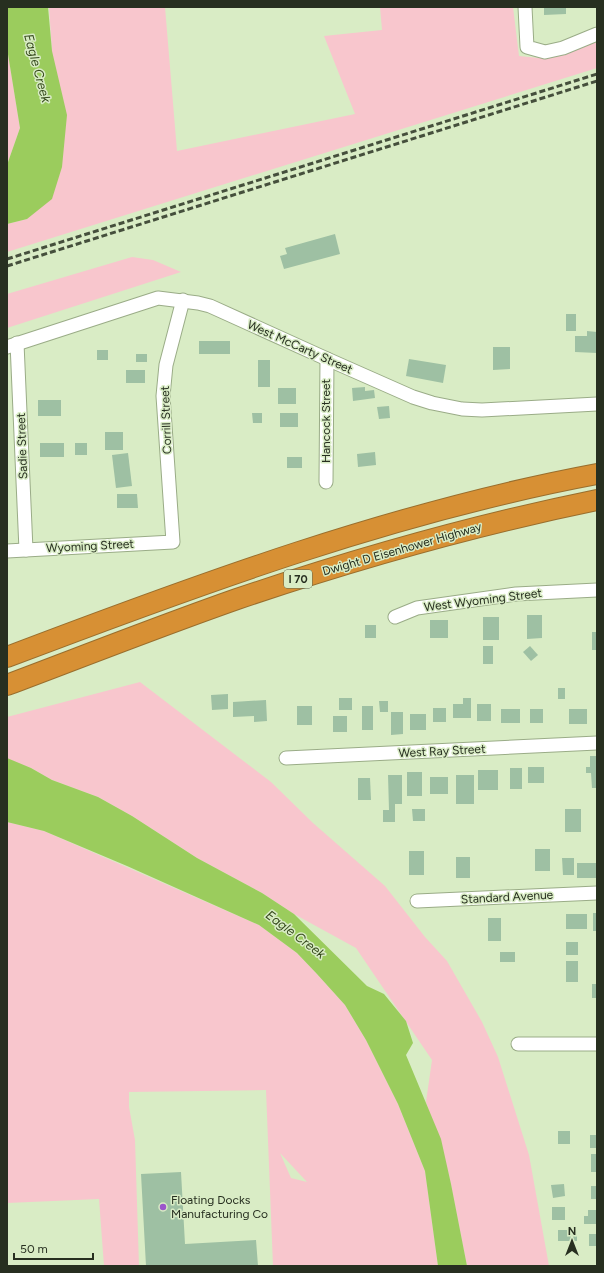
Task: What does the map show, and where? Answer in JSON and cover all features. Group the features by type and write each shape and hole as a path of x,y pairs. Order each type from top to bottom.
{"highway":[{"name":"I 70","path":"7,657 165,599 300,552 427,514 533,487 597,474"},
{"name":"Dwight D Eisenhower Highway","path":"7,685 185,618 318,572 455,533 597,500"}],"street":[{"path":"525,7 527,47 544,52 563,48 597,34"},
{"name":"West McCarty Street","path":"12,345 158,298 183,300 210,306 413,396 447,406 472,410 492,410 597,404"},
{"name":"Corrill Street","path":"173,542 164,396 166,365 183,300"},
{"name":"Sadie Street","path":"12,345 26,550"},
{"name":"Hancock Street","path":"326,482 327,359"},
{"name":"Wyoming Street","path":"7,551 173,542"},
{"name":"West Wyoming Street","path":"395,617 417,608 516,594 597,590"},
{"name":"West Ray Street","path":"286,758 597,743"},
{"name":"Standard Avenue","path":"417,901 597,894"},
{"path":"518,1044 597,1044"}],"shaded area":[{"path":"49,7 165,7 177,151 355,114 324,36 382,30 380,7 513,7 519,56 539,58 597,42 597,68 7,252 7,224 27,219 52,51"},
{"path":"7,48 20,128 7,165"},
{"path":"132,257 153,260 181,272 7,328 7,294"},
{"path":"140,682 271,782 313,823 385,886 425,937 447,961 482,1022 498,1057 529,1155 549,1266 467,1266 449,1175 426,1102 432,1060 356,948 294,914 262,893 197,858 132,816 98,797 52,780 31,768 7,759 7,717"},
{"path":"7,822 44,831 259,925 297,953 345,1005 366,1040 398,1104 425,1171 438,1266 273,1266 266,1090 129,1092 129,1107 135,1140 139,1266 104,1266 99,1199 7,1203","holes":["280,1153 307,1182 291,1178"]}],"water":[{"name":"Eagle Creek","path":"7,7 48,7 52,51 67,115 62,167 52,199 27,219 7,224 7,165 20,128 7,48"},
{"name":"Eagle Creek","path":"7,758 31,768 52,780 98,797 132,816 197,858 262,893 294,914 367,986 384,994 406,1021 413,1043 406,1055 441,1139 467,1266 438,1266 425,1171 398,1104 366,1040 345,1005 317,974 297,953 259,925 44,831 7,822"}],"building":[{"path":"544,7 566,7 566,14 544,15"},
{"path":"335,234 340,254 284,269 280,256 287,254 285,248"},
{"path":"566,314 576,314 576,331 566,331"},
{"path":"587,331 597,332 597,353 575,352 575,336 587,336"},
{"path":"199,341 230,341 230,354 199,354"},
{"path":"493,347 510,347 510,369 493,370"},
{"path":"97,350 108,350 108,360 97,360"},
{"path":"136,354 147,354 147,362 136,362"},
{"path":"409,359 446,365 443,383 406,376"},
{"path":"258,360 270,360 270,387 258,387"},
{"path":"126,370 145,370 145,383 126,383"},
{"path":"365,387 365,391 374,390 375,398 353,401 352,388"},
{"path":"278,388 296,388 296,404 278,404"},
{"path":"38,400 61,400 61,416 38,416"},
{"path":"389,406 390,418 379,419 377,407"},
{"path":"252,413 262,413 262,423 253,423"},
{"path":"280,413 298,413 298,427 280,427"},
{"path":"105,432 123,432 123,450 105,450"},
{"path":"40,443 64,443 64,457 40,457"},
{"path":"75,443 87,443 87,455 75,455"},
{"path":"375,452 376,465 358,467 357,454"},
{"path":"128,453 132,486 116,488 112,455"},
{"path":"287,457 302,457 302,468 287,468"},
{"path":"117,494 137,494 138,508 117,508"},
{"path":"527,615 542,615 542,638 527,639"},
{"path":"483,617 499,617 499,640 483,640"},
{"path":"430,620 448,620 448,638 430,638"},
{"path":"365,625 376,625 376,638 365,638"},
{"path":"592,632 597,632 597,650 592,650"},
{"path":"483,646 493,646 493,664 483,664"},
{"path":"530,646 538,655 531,661 523,652"},
{"path":"558,688 565,688 565,699 558,699"},
{"path":"228,694 228,709 212,710 211,695"},
{"path":"339,698 352,698 352,710 339,710"},
{"path":"463,698 471,698 471,718 453,718 453,704 463,704"},
{"path":"266,700 267,721 254,722 254,716 233,717 233,702"},
{"path":"379,701 388,701 388,712 380,712"},
{"path":"477,704 491,704 491,721 477,721"},
{"path":"297,706 312,706 312,725 297,725"},
{"path":"362,706 373,706 373,730 362,730"},
{"path":"433,708 446,708 446,722 433,722"},
{"path":"501,709 520,709 520,723 501,723"},
{"path":"530,709 543,709 543,723 530,723"},
{"path":"569,709 587,709 587,724 569,724"},
{"path":"391,712 403,712 403,734 391,735"},
{"path":"410,714 426,714 426,730 410,730"},
{"path":"333,716 347,716 347,732 333,732"},
{"path":"590,756 597,756 597,788 592,788 591,773 586,773 586,767 590,767"},
{"path":"528,767 544,767 544,783 528,783"},
{"path":"510,768 522,768 522,789 510,789"},
{"path":"478,770 498,770 498,790 478,790"},
{"path":"407,772 422,772 422,796 407,796"},
{"path":"388,775 402,775 402,804 395,804 395,822 383,822 383,810 389,810"},
{"path":"456,775 474,775 474,804 456,804"},
{"path":"430,777 448,777 448,794 430,794"},
{"path":"358,778 370,778 371,800 358,800"},
{"path":"412,809 425,809 425,821 413,821"},
{"path":"565,809 581,809 581,832 565,832"},
{"path":"535,849 550,849 550,871 535,871"},
{"path":"409,851 424,851 424,875 409,875"},
{"path":"456,857 470,857 470,878 456,878"},
{"path":"562,858 574,858 574,875 563,875"},
{"path":"577,863 597,863 597,878 577,878"},
{"path":"593,913 597,913 597,931 593,931"},
{"path":"566,914 587,914 587,929 566,929"},
{"path":"488,918 501,918 501,941 488,941"},
{"path":"566,942 578,942 578,955 566,955"},
{"path":"500,952 515,952 515,962 500,962"},
{"path":"566,961 578,961 578,982 566,982"},
{"path":"592,984 597,984 597,998 592,998"},
{"path":"558,1131 570,1131 570,1144 558,1144"},
{"path":"590,1135 597,1135 597,1148 590,1148"},
{"path":"591,1154 597,1154 597,1172 591,1172"},
{"name":"Floating Docks Manufacturing Co","path":"181,1172 185,1244 256,1240 258,1266 146,1266 141,1174"},
{"path":"564,1184 565,1196 553,1198 551,1185"},
{"path":"591,1186 597,1186 597,1199 591,1199"},
{"path":"552,1207 565,1207 565,1220 552,1220"},
{"path":"588,1210 597,1210 597,1224 584,1224 584,1216 588,1216"},
{"path":"558,1230 577,1230 577,1241 558,1241"},
{"path":"589,1234 597,1234 597,1246 589,1246"}],"railway":[{"path":"7,259 597,74"},
{"path":"7,266 597,81"}],"place":[{"name":"Floating Docks Manufacturing Co","path":"163,1207"}]}
